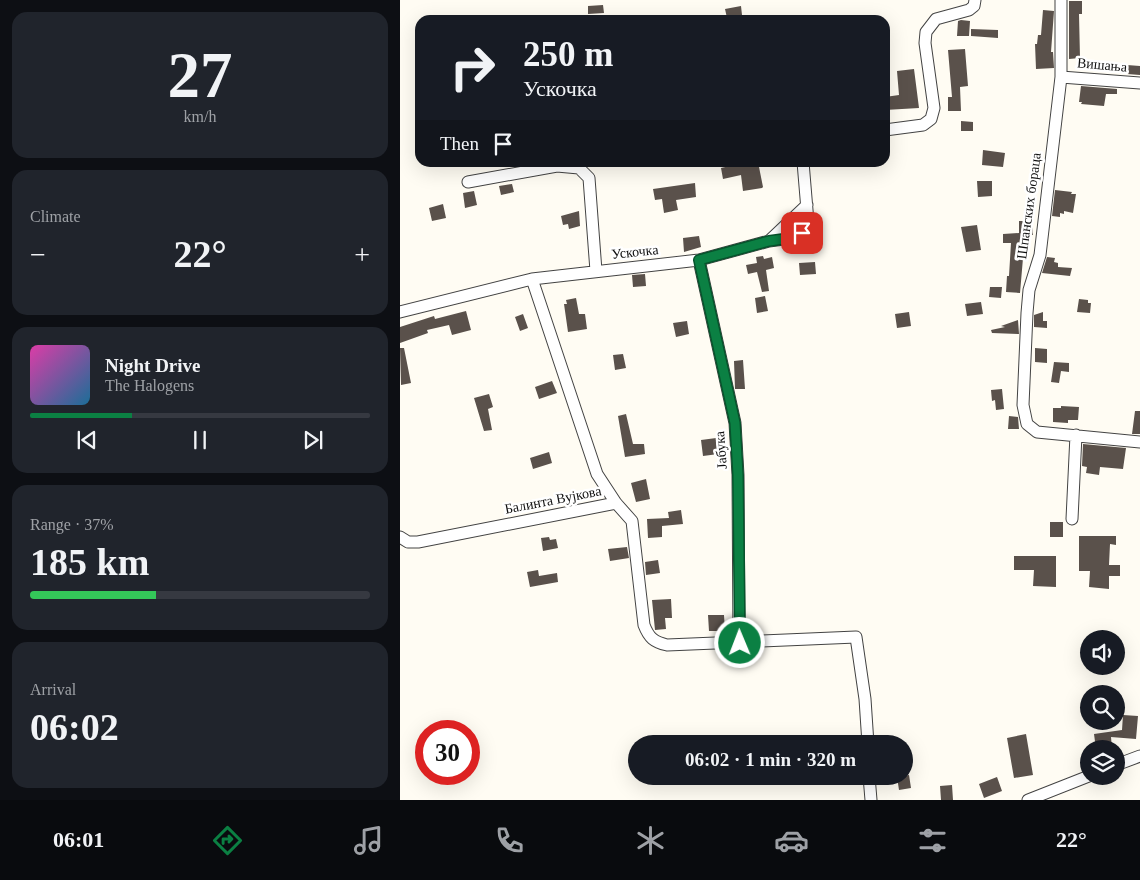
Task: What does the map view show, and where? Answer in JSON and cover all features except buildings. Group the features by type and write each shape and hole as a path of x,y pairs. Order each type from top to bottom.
{"street":[{"path":"890,129 923,125 932,119 934,108 926,32 936,19 969,10 974,6 975,0"},
{"name":"Шпанских бораца","path":"1060,0 1061,76 1040,255 1029,290 1023,405 1027,424 1037,432 1140,442"},
{"name":"Вишања","path":"1061,76 1140,83"},
{"path":"468,182 551,167"},
{"path":"568,167 580,168 589,178 596,271"},
{"name":"Ускочка","path":"400,312 532,279 699,260 769,241 791,238 802,233 808,222 803,167"},
{"path":"769,241 807,205"},
{"name":"Јабука","path":"699,260 735,423 738,475 740,643"},
{"path":"532,279 597,474 616,503"},
{"path":"1072,519 1076,435"},
{"name":"Балинта Вујкова","path":"400,537 408,542 418,542 616,503 632,521 644,625 648,636 656,643 667,645 856,637 865,699 867,735"},
{"path":"1125,762 1140,756"},
{"path":"1028,800 1080,780"},
{"path":"870,785 871,800"}],"route":[{"path":"740,643 738,475 735,423 699,260 769,241 791,238 802,233"}]}
